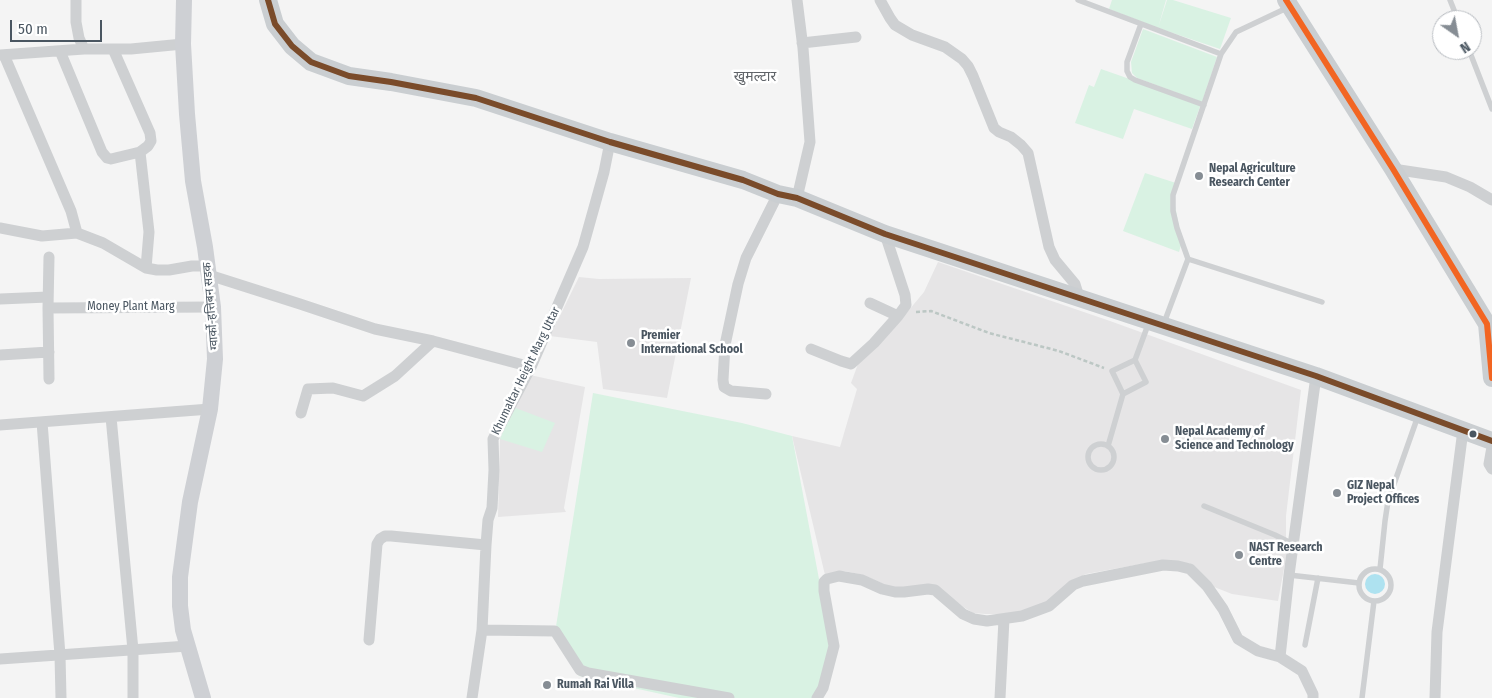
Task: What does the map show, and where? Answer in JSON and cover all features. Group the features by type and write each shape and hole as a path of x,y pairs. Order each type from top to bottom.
{"main road":[{"name":"ग्वार्को-हत्तिबन सडक","path":"184,0 183,44 187,114 194,180 209,271 213,306 215,359 210,409 190,502 180,577 180,606 183,630 203,698"},
{"path":"268,0 275,24 292,46 310,62 349,76 476,98 610,142 743,180 778,194 797,198 885,234 1157,322 1316,376 1492,442"},
{"path":"1288,3 1489,324 1492,378"}],"street":[{"path":"76,0 76,22 79,38 84,49"},
{"path":"797,0 810,142 797,198"},
{"path":"880,0 895,25 904,32 945,47 962,59 973,76 994,128 1011,137 1028,153 1049,247 1055,260 1075,284 1079,297"},
{"path":"802,43 856,37"},
{"path":"77,233 71,211 2,55 183,44"},
{"path":"60,51 102,152 111,160 140,152 151,141 150,133 112,49"},
{"name":"Khumaltar Height Marg Uttar","path":"472,698 482,630 486,544 488,520 492,508 493,439 531,367 583,247 604,172 610,142"},
{"path":"140,152 149,232 146,268"},
{"path":"1393,169 1446,177 1470,187 1492,200"},
{"path":"766,394 731,391 724,387 725,345 738,284 746,258 778,194"},
{"path":"0,228 42,236 77,233 104,243 146,268 169,270 192,266 375,329 433,341 531,367"},
{"path":"811,349 851,364 874,342 906,305 905,295 885,234"},
{"path":"49,257 49,379"},
{"name":"Money Plant Marg","path":"0,299 213,306"},
{"path":"870,303 899,315"},
{"path":"301,413 308,389 333,388 363,396 395,376 433,341"},
{"path":"0,355 48,352"},
{"path":"1280,657 1316,376"},
{"path":"0,425 210,409"},
{"path":"111,418 133,650 133,698"},
{"path":"42,422 60,655 61,698"},
{"path":"1435,698 1438,632 1463,430"},
{"path":"1492,447 1490,464 1492,469"},
{"path":"369,640 377,544 380,539 385,536 391,536 486,544"},
{"path":"817,698 823,688 834,646 824,591 824,582 827,579 839,576 862,580 882,589 895,592 935,590 963,614 974,619 987,620 1022,616 1049,606 1074,585 1083,581 1163,566 1178,566 1190,569 1207,586 1223,609 1238,639 1258,650 1280,657 1302,672 1313,694 1313,698"},
{"path":"1000,698 1004,619"},
{"path":"482,630 555,631 580,670 729,698"},
{"path":"0,659 188,646"}],"lane":[{"path":"1078,0 1221,54"},
{"path":"1108,446 1123,394 1112,371 1135,360 1157,322 1188,259 1173,210 1174,195 1221,54 1236,32 1288,3"},
{"path":"1141,24 1127,62 1127,71 1130,77 1204,105"},
{"path":"1474,60 1492,109"},
{"path":"1188,259 1322,302"},
{"path":"1123,394 1146,382 1135,360"},
{"path":"1380,569 1388,501 1419,414"},
{"path":"1096,446 1108,446 1114,457 1112,465 1104,470 1096,470 1088,460 1089,452 1096,446"},
{"path":"1204,506 1293,544"},
{"path":"1370,569 1385,571 1391,580 1390,590 1384,598 1374,601 1364,597 1359,583 1366,571 1370,569"},
{"path":"1289,575 1359,583"},
{"path":"1305,645 1318,578"},
{"path":"1362,698 1374,601"}],"path":[{"path":"899,315 930,311 989,333 1059,351 1112,371"}],"shaded area":[{"path":"938,262 1110,321 1301,390 1286,516 1286,558 1278,601 1232,594 1209,585 1189,563 1147,563 1086,574 1073,581 1045,603 1009,614 973,613 937,586 895,589 863,575 844,571 825,575 792,436 840,447 857,389 851,383 858,364 894,328 924,292"},
{"path":"579,277 599,279 691,278 667,398 603,389 597,342 550,336"},
{"path":"530,375 585,387 564,508 566,512 498,517 500,439 513,407"}],"green space":[{"path":"1112,0 1166,0 1158,28 1109,9"},
{"path":"1167,0 1173,0 1231,18 1220,49 1158,28"},
{"path":"1143,29 1217,57 1202,102 1137,78 1132,73 1131,62"},
{"path":"1101,69 1201,104 1192,129 1134,109 1123,139 1075,123 1089,85 1094,87"},
{"path":"1145,173 1176,183 1173,195 1182,242 1179,252 1123,231"},
{"path":"593,393 742,423 792,436 819,579 834,642 816,698 679,698 579,676 554,639"},
{"path":"513,407 555,423 542,452 500,439"}],"water":[{"path":"1375,574 1382,577 1385,584 1382,591 1375,594 1368,591 1365,584 1368,577"}],"transit line":[{"path":"268,0 275,24 292,46 311,62 349,76 476,98 610,142 743,180 778,194 797,198 885,234 1316,376 1492,441"},
{"path":"1286,0 1393,169 1487,324 1492,378"}],"place":[{"name":"Nepal Agriculture Research Center","path":"1199,176"},
{"name":"Premier International School","path":"631,343"},
{"name":"Nepal Academy of Science and Technology","path":"1165,439"},
{"name":"GIZ Nepal Project Offices","path":"1337,493"},
{"name":"NAST Research Centre","path":"1239,555"},
{"name":"Rumah Rai Villa","path":"547,685"}],"district":[{"name":"खुमल्टार","path":"755,77"}]}
